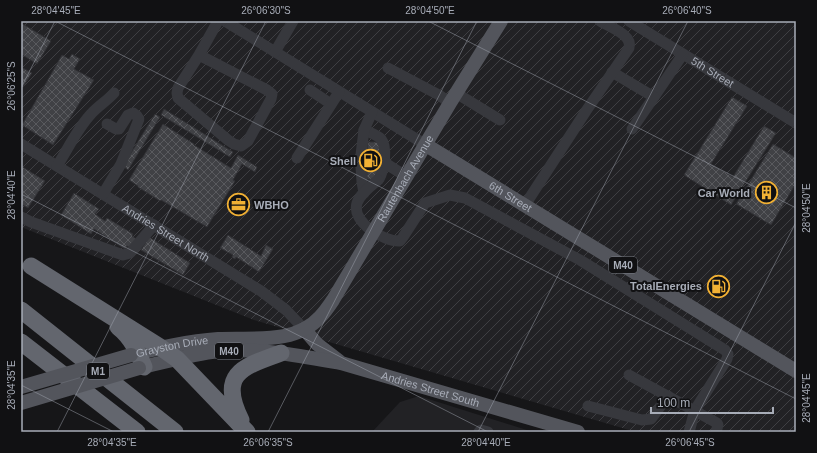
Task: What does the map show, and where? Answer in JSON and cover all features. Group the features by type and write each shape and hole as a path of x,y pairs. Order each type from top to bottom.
{"highway":[{"path":"26,263 177,359 247,432"},
{"path":"26,263 125,332 138,361"},
{"name":"M1","path":"21,310 175,432"},
{"name":"M1","path":"21,342 137,432"},
{"path":"247,432 235,408 232,398 235,379 238,374 248,365 281,354"}],"main road":[{"name":"Rautenbach Avenue","path":"304,329 313,323 325,311 501,21"},
{"name":"6th Street","path":"426,145 796,371"},
{"name":"Grayston Drive","path":"21,403 138,361 160,347 218,339 274,337 291,334 304,329"},
{"path":"304,329 317,344 341,363"},
{"name":"Grayston Drive","path":"21,387 138,361 177,359 219,351 253,351 281,354"},
{"name":"Andries Street South","path":"281,354 341,363 578,432"}],"lane":[{"path":"199,55 272,94 271,99 248,141 241,146 228,140 178,98 176,93 218,21"},
{"name":"6th Street","path":"225,21 426,145"},
{"path":"275,52 293,21"},
{"path":"525,205 629,48 629,40 625,36 600,21"},
{"name":"5th Street","path":"629,21 796,123"},
{"path":"632,129 683,54"},
{"path":"388,68 439,96 453,98 500,120"},
{"path":"612,72 654,97"},
{"path":"310,90 331,104"},
{"path":"297,158 339,92"},
{"path":"57,166 91,114 114,93"},
{"path":"362,155 364,130 372,112"},
{"path":"102,194 121,164 140,120 133,113 128,115 119,129 116,130 106,124"},
{"path":"380,139 393,125"},
{"path":"364,130 380,139 383,143 385,163 379,179 358,201 356,212 361,222 374,232 394,241 400,241 425,203 450,195 470,200 580,260 725,350 728,354 727,359 695,410 689,432"},
{"name":"Andries Street North","path":"21,144 261,291 286,310 304,329"},
{"path":"385,163 407,177"},
{"path":"361,167 364,193"},
{"path":"21,217 123,256 130,254 154,225"},
{"path":"629,375 717,423 718,425 716,432"},
{"path":"588,406 647,420 651,419 668,396"},
{"path":"681,432 685,417 688,413 695,410"},
{"path":"478,432 482,430 488,432"}],"shaded area":[{"path":"21,21 796,21 796,432 636,432 254,320 21,227"},
{"path":"419,396 533,432 372,432 400,402"}],"building":[{"path":"21,23 51,41 37,64 21,54"},
{"path":"72,54 80,59 74,69 94,80 53,145 22,125 62,55 69,59"},
{"path":"21,67 32,73 21,90"},
{"path":"732,97 747,106 711,164 733,177 764,126 776,133 731,205 684,175"},
{"path":"164,109 233,152 230,157 161,115"},
{"path":"155,114 160,117 128,170 123,166"},
{"path":"163,124 231,168 238,155 257,167 255,172 242,164 233,180 235,181 207,227 161,200 160,201 129,180"},
{"path":"368,142 380,142 379,180 367,179 367,167 355,167 355,155 367,155"},
{"name":"Car World","path":"773,144 796,158 796,183 771,225 736,204"},
{"path":"21,166 45,181 28,208 21,204"},
{"path":"74,193 99,209 95,214 105,221 107,218 133,234 132,236 137,240 131,248 127,246 125,249 94,229 91,234 61,215"},
{"path":"228,235 261,256 266,245 273,249 259,272 236,257 235,259 232,257 233,255 220,248"},
{"path":"149,237 190,263 183,275 141,250"}],"place":[{"name":"Shell","path":"371,161"},
{"name":"Car World","path":"766,193"},
{"name":"WBHO","path":"238,205"},
{"name":"TotalEnergies","path":"718,286"}]}
